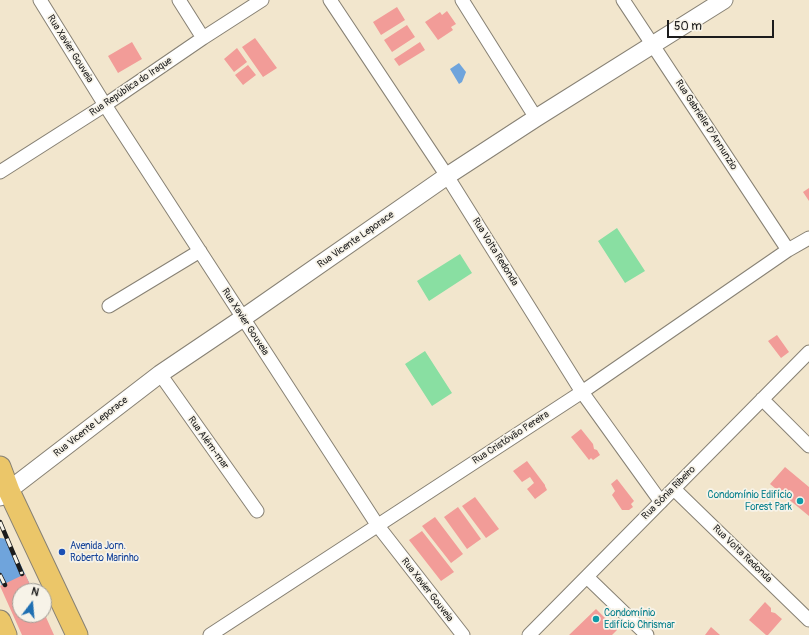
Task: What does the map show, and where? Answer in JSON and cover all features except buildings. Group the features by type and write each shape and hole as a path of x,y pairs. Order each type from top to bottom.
{"main road":[{"path":"0,467 3,495 77,635"},
{"path":"0,621 6,635"}],"street":[{"name":"Rua Xavier Gouveia","path":"40,0 105,105 378,526 463,635"},
{"path":"179,0 203,38"},
{"name":"Rua República do Iraque","path":"0,172 105,105 203,38 262,0"},
{"name":"Rua Volta Redonda","path":"330,0 448,176 582,392 661,502"},
{"path":"462,0 536,118"},
{"name":"Rua Gabrielle D'Annunzio","path":"623,0 788,250"},
{"name":"Rua Vicente Leporace","path":"3,495 160,374 448,176 536,118 724,0"},
{"name":"Rua Cristóvão Pereira","path":"210,635 582,392 788,250 809,238"},
{"path":"109,306 200,251"},
{"name":"Rua Sônia Ribeiro","path":"529,635 587,577 629,532 674,489 809,352"},
{"name":"Rua Além-mar","path":"160,374 257,511"},
{"path":"762,399 809,446"},
{"name":"Rua Volta Redonda","path":"674,489 809,620"},
{"path":"587,577 647,635"}],"green space":[{"path":"617,228 645,271 625,283 598,241"},
{"path":"460,254 472,273 429,301 417,281"},
{"path":"425,351 452,393 432,406 405,364"}],"water":[{"path":"459,63 466,72 462,82 459,84 450,69"}],"waterway":[{"path":"0,551 15,583"}],"railway":[{"path":"0,522 22,574"},
{"path":"0,575 5,585"}],"place":[{"name":"Condomínio Edifício Forest Park","path":"800,501"},
{"name":"Avenida Jorn. Roberto Marinho","path":"62,552"},
{"name":"Condomínio Edifício Chrismar","path":"596,619"}]}
